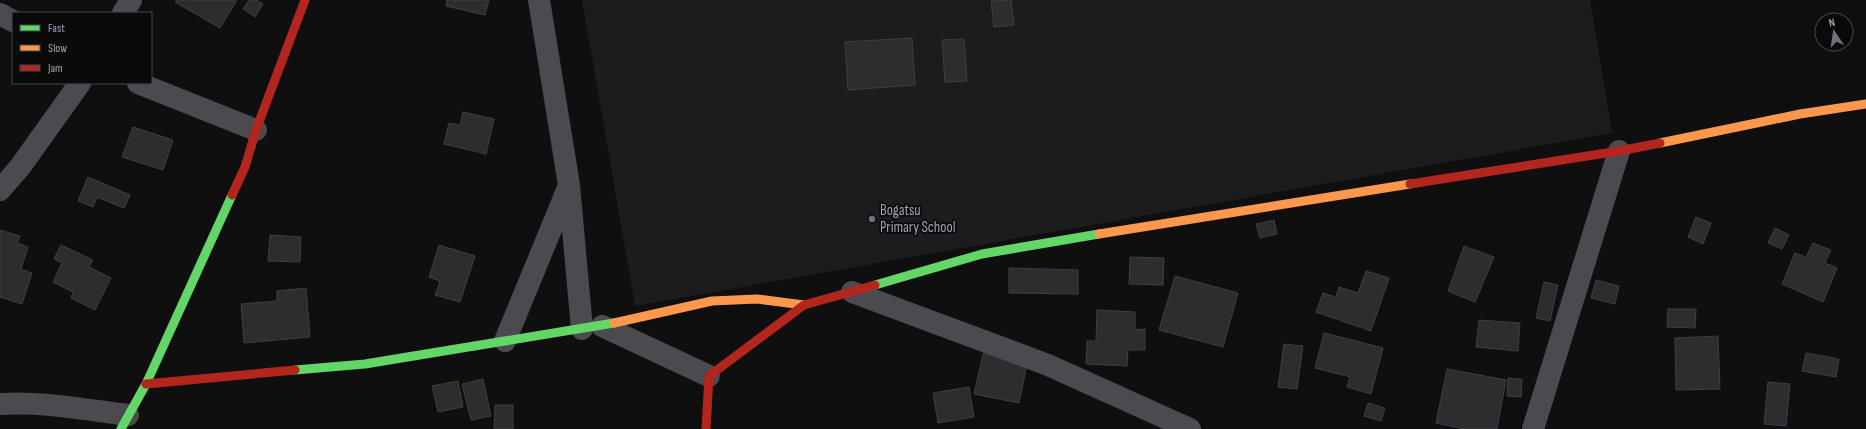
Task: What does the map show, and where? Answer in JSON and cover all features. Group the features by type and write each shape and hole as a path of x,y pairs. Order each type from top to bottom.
{"street":[{"path":"124,12 131,0"},
{"path":"0,404 59,406 124,422 146,384 245,167 256,130 305,0"},
{"path":"538,0 592,327"},
{"path":"0,14 12,20"},
{"path":"0,190 20,167 79,84"},
{"path":"141,84 256,130"},
{"path":"706,429 709,376 804,305 982,254 1619,150 1800,114 1866,104"},
{"path":"1534,429 1619,150"},
{"path":"505,341 531,274 569,185"},
{"path":"852,292 1048,365 1190,429"},
{"path":"146,384 365,364 592,327 712,301 758,299 804,305"},
{"path":"592,327 709,376"}],"shaded area":[{"name":"Bogatsu Primary School","path":"582,0 1590,0 1612,133 635,306"}],"building":[{"path":"177,0 237,0 220,28 175,2"},
{"path":"249,0 256,0 263,4 255,17 243,9"},
{"path":"447,0 489,0 485,15 446,6"},
{"path":"1011,0 1014,25 994,27 991,1"},
{"path":"912,38 915,85 848,90 845,42"},
{"path":"964,39 967,81 945,82 942,40"},
{"path":"463,112 494,119 486,154 444,144 449,123 460,125"},
{"path":"133,127 173,140 163,170 122,157"},
{"path":"88,177 130,195 124,208 97,197 93,207 78,201"},
{"path":"1696,217 1711,223 1703,244 1688,237"},
{"path":"1274,220 1277,234 1260,238 1256,224"},
{"path":"1775,228 1789,235 1782,249 1768,243"},
{"path":"0,230 20,236 17,243 28,247 21,269 32,273 22,304 0,297"},
{"path":"270,235 301,237 300,262 268,261"},
{"path":"1813,243 1831,250 1825,263 1837,268 1823,302 1782,284 1795,253 1806,257"},
{"path":"61,245 93,260 89,267 111,278 95,310 71,298 73,292 53,282 62,263 54,259"},
{"path":"439,245 475,256 460,302 435,295 440,281 429,277"},
{"path":"1464,246 1494,257 1475,302 1448,291"},
{"path":"1130,257 1164,258 1163,285 1129,284"},
{"path":"1009,268 1078,270 1078,294 1009,293"},
{"path":"1366,271 1389,278 1371,331 1316,312 1323,293 1336,297 1339,287 1358,293"},
{"path":"1175,276 1238,293 1223,347 1159,330"},
{"path":"1596,280 1619,286 1615,304 1591,298"},
{"path":"1544,282 1558,285 1550,321 1536,318"},
{"path":"306,288 310,337 244,343 241,304 277,301 277,291"},
{"path":"1668,309 1696,309 1695,328 1667,327"},
{"path":"1097,310 1135,312 1135,330 1145,329 1145,350 1128,350 1127,366 1086,364 1087,341 1096,341"},
{"path":"1479,320 1520,323 1518,351 1476,347"},
{"path":"1324,333 1383,348 1371,394 1347,387 1350,377 1315,368"},
{"path":"1718,336 1720,389 1676,390 1675,338"},
{"path":"1284,344 1303,346 1297,389 1278,387"},
{"path":"1806,353 1839,359 1836,377 1802,371"},
{"path":"983,354 1027,364 1019,403 974,394"},
{"path":"1447,369 1506,380 1497,429 1464,429 1436,423"},
{"path":"1508,378 1522,379 1521,397 1507,396"},
{"path":"483,379 491,416 471,420 462,384"},
{"path":"458,381 463,407 438,412 432,386"},
{"path":"1768,382 1790,384 1786,426 1764,424"},
{"path":"969,387 974,417 938,423 933,393"},
{"path":"1368,403 1385,408 1381,421 1364,416"},
{"path":"495,405 513,405 513,429 494,429"}],"traffic: fast":[{"path":"121,429 146,384 232,195"},
{"path":"875,285 982,254 1099,234"},
{"path":"295,370 365,364 614,323"}],"traffic: slow":[{"path":"1660,143 1800,114 1866,104"},
{"path":"1099,234 1410,184"},
{"path":"614,323 712,301 757,299 804,305"}],"traffic: jam":[{"path":"232,195 245,167 256,130 305,0"},
{"path":"1410,184 1619,151 1660,143"},
{"path":"706,429 709,376 804,305 875,285"},
{"path":"146,384 295,370"}],"place":[{"name":"Bogatsu Primary School","path":"872,219"}]}
